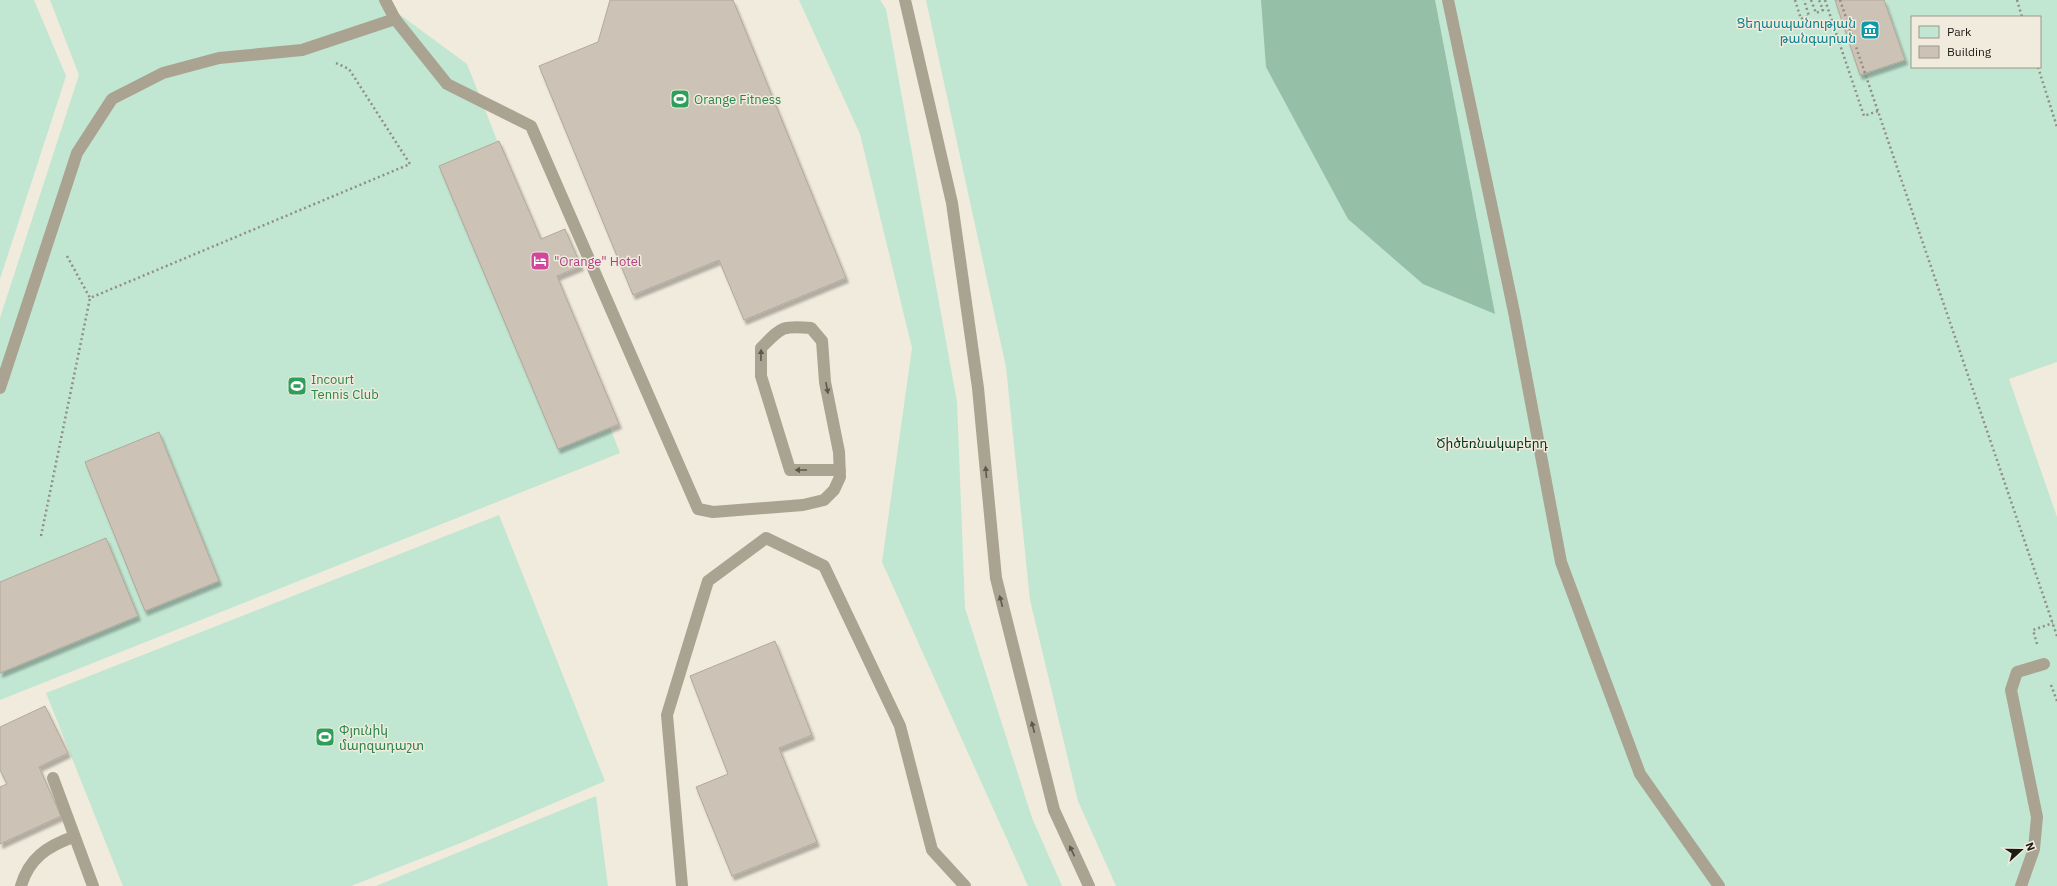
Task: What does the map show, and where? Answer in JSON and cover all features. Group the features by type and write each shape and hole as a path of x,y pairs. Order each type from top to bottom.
{"street":[{"path":"385,0 395,20 447,84 531,126 698,509 713,512 803,505 824,500 834,490 840,477 840,470 839,452 825,382 822,341 811,328 792,326 781,329 761,348 761,376 790,470 840,470"},
{"path":"905,0 952,203 978,388 996,578 1054,810 1089,886"},
{"path":"1448,0 1514,312 1561,562 1640,774 1719,886"},
{"path":"0,388 77,153 112,99 163,73 219,58 302,50 395,20"},
{"path":"682,886 667,715 708,581 766,538 824,566 900,726 932,850 965,886"},
{"path":"2021,886 2034,848 2037,818 2011,690 2017,672 2044,664"},
{"path":"53,778 93,886"},
{"path":"21,886 25,874 35,859 51,845 74,837"}],"path":[{"path":"1795,0 1801,19 1809,16 1804,0"},
{"path":"1811,0 1816,13 1823,10 1819,0"},
{"path":"1825,0 1864,116 1878,111"},
{"path":"1840,0 2057,636"},
{"path":"2017,0 2022,16"},
{"path":"2038,68 2057,127"},
{"path":"90,298 410,164 350,69"},
{"path":"41,536 90,298 52,230"},
{"path":"2044,664 2033,630 2052,623"}],"green space":[{"path":"0,0 34,0 66,76 0,279"},
{"name":"Incourt Tennis Club","path":"50,0 380,0 467,64 620,453 0,700 0,318 79,75"},
{"path":"799,0 880,0 886,9 957,402 965,608 1032,818 1062,886 1028,886 882,562 912,348 860,134"},
{"name":"Ծիծեռնակաբերդ","path":"926,0 2057,0 2057,362 2009,379 2057,517 2057,886 1116,886 1078,801 1030,600 1006,367"},
{"path":"1261,0 1435,0 1495,314 1423,284 1348,219 1266,67"},
{"name":"Փյունիկ մարզադաշտ","path":"499,515 605,781 463,842 351,886 123,886 46,693"},
{"path":"596,796 608,886 376,886"}],"building":[{"path":"610,0 733,0 846,278 744,320 719,260 633,295 539,66 598,42"},
{"name":"Ցեղասպանության թանգարան","path":"1835,0 1884,0 1905,60 1860,75"},
{"path":"499,141 541,239 565,229 581,266 557,276 619,424 558,449 439,166"},
{"path":"159,432 219,581 145,611 85,462"},
{"path":"106,538 138,616 0,673 0,582"},
{"path":"775,641 812,735 779,748 817,842 732,876 696,787 728,774 690,676"},
{"path":"45,706 68,753 39,767 61,816 0,844 0,787 7,784 0,770 0,727"}],"place":[{"name":"Ցեղասպանության թանգարան","path":"1870,30"},
{"name":"Orange Fitness","path":"680,99"},
{"name":"\"Orange\" Hotel","path":"540,261"},
{"name":"Incourt Tennis Club","path":"297,386"},
{"name":"Փյունիկ մարզադաշտ","path":"325,737"}]}
